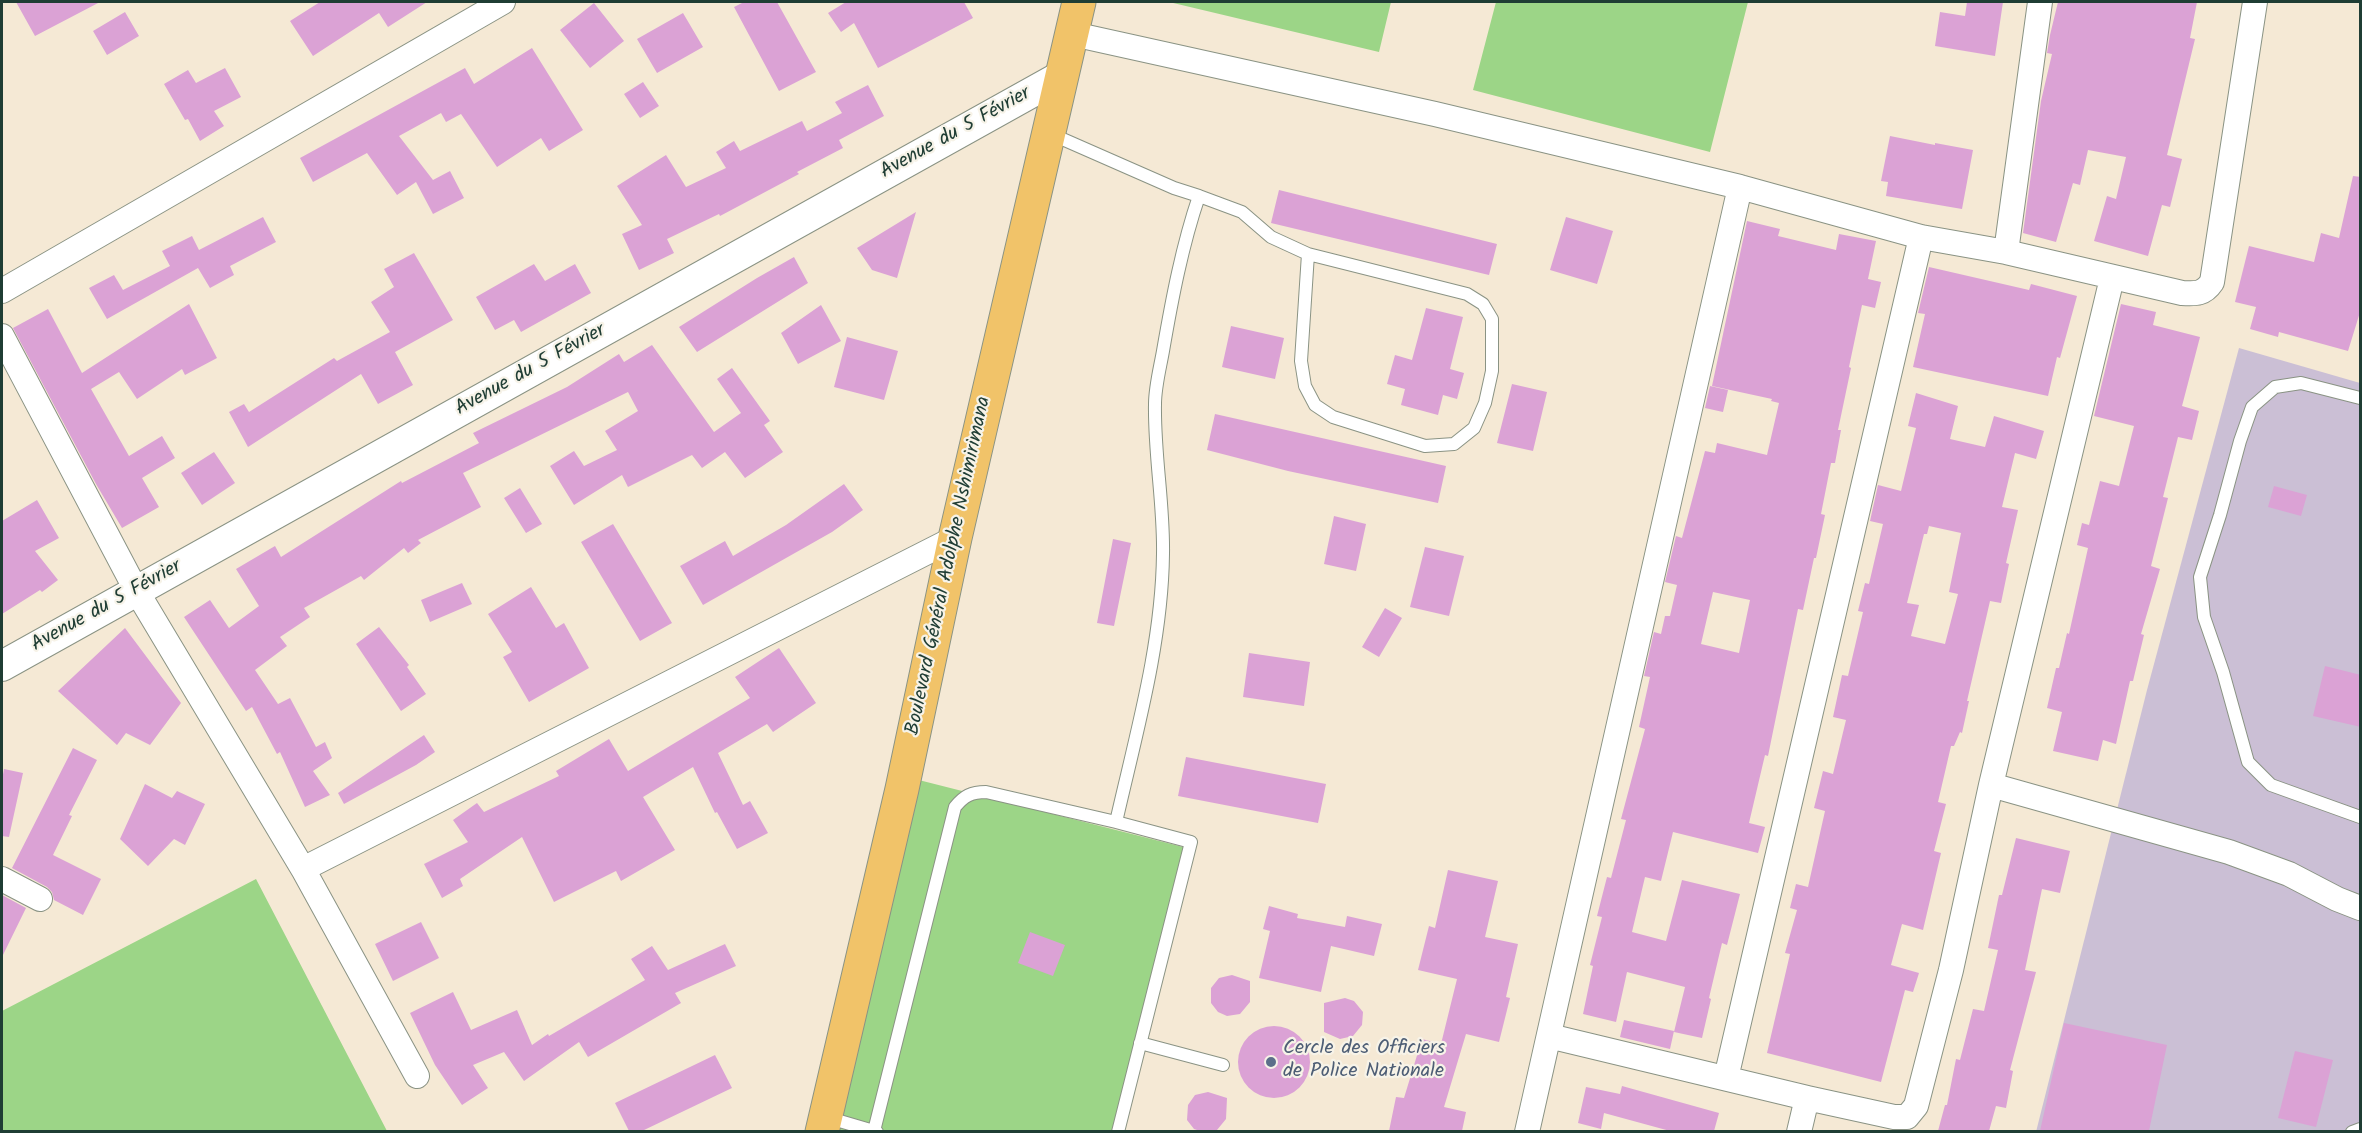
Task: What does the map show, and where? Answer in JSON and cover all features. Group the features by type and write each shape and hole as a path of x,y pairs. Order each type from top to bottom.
{"main road":[{"name":"Boulevard Général Adolphe Nshimirimana","path":"823,1124 902,789 955,538 1079,2"}],"street":[{"path":"2,291 504,2"},
{"path":"2006,252 2040,2"},
{"path":"1073,34 1435,114 1740,187 1921,237 2006,252 2112,278 2197,294 2207,290 2212,282 2255,2"},
{"name":"Avenue du 5 Février","path":"2,666 1061,76"},
{"path":"1527,1131 1740,187"},
{"path":"1726,1078 1921,237"},
{"path":"1549,1036 1894,1118 1907,1117 1916,1106 1951,970 1991,785 2112,278"},
{"path":"2,336 136,590 303,869 417,1076"},
{"path":"303,869 955,538"},
{"path":"1991,785 2229,852 2289,874 2337,899 2361,908"},
{"path":"2,879 40,899"},
{"path":"1799,1131 1807,1098"}],"lane":[{"path":"1048,132 1174,188 1242,212 1271,237 1308,254 1467,294 1483,304 1492,319 1492,371 1485,403 1474,429 1454,444 1425,446 1333,417 1315,405 1305,386 1301,361 1308,254"},
{"path":"1116,822 1157,627 1163,554 1162,501 1155,456 1155,401 1167,327 1189,225 1199,196"},
{"path":"2361,398 2301,383 2275,387 2252,407 2200,577 2204,617 2223,672 2248,762 2271,785 2361,817"},
{"path":"823,1124 875,1131 955,807 961,799 972,792 986,792 1191,842 1118,1131"},
{"path":"1140,1043 1223,1065"},
{"path":"2352,1131 2361,1129"}],"shaded area":[{"path":"2239,348 2360,383 2360,1131 2036,1132 2147,690"}],"green space":[{"path":"1169,2 1391,2 1379,52"},
{"path":"1496,2 1748,2 1710,152 1473,90"},
{"path":"903,776 1187,848 1122,1131 826,1132"},
{"path":"256,879 387,1131 2,1131 2,1011"}],"building":[{"path":"16,2 100,2 35,36"},
{"path":"320,2 427,2 388,27 379,13 313,56 290,21"},
{"path":"744,2 777,2 816,72 779,91 734,7"},
{"path":"846,2 964,2 973,18 878,68 854,23 841,32 828,13"},
{"path":"1967,2 2003,2 1995,56 1935,46 1940,12 1965,16"},
{"path":"2058,2 2197,2 2190,38 2195,39 2167,155 2182,159 2170,207 2162,205 2148,256 2094,241 2107,196 2116,199 2126,157 2088,150 2080,185 2073,183 2056,242 2023,233 2041,101 2052,54 2047,53"},
{"path":"594,3 624,41 590,68 560,30"},
{"path":"125,12 139,36 107,55 93,31"},
{"path":"683,13 703,47 657,73 637,39"},
{"path":"532,48 583,130 549,151 541,138 497,167 461,114 446,122 441,113 399,136 433,180 450,171 464,198 433,214 416,182 397,195 367,153 313,182 300,158 465,68 474,84"},
{"path":"225,68 241,97 214,111 224,126 200,141 164,84 188,70 196,83"},
{"path":"643,82 659,106 640,118 624,94"},
{"path":"868,85 884,116 839,140 843,148 797,172 799,174 720,216 719,214 667,239 674,253 639,270 622,234 642,225 617,186 666,155 686,187 726,168 716,152 734,141 740,151 802,121 807,131 842,113 835,102"},
{"path":"1890,136 1973,150 1962,209 1886,196 1888,182 1881,181"},
{"path":"2353,176 2361,177 2361,309 2348,351 2279,332 2278,337 2250,329 2256,307 2235,302 2249,246 2314,262 2321,233 2339,238"},
{"path":"1279,190 1497,244 1489,275 1271,223"},
{"path":"916,212 897,278 872,270 857,248"},
{"path":"263,217 276,242 230,266 234,275 210,288 198,268 107,319 89,288 114,275 123,290 170,266 162,251 192,236 199,250"},
{"path":"1566,217 1613,231 1597,284 1550,270"},
{"path":"1747,221 1780,229 1778,236 1836,250 1839,234 1876,241 1868,279 1881,282 1875,308 1862,305 1838,430 1841,430 1835,463 1831,463 1821,514 1825,515 1816,558 1814,558 1803,610 1798,609 1768,756 1765,755 1749,823 1765,827 1758,853 1673,832 1661,881 1645,877 1632,932 1666,941 1682,880 1740,894 1727,945 1722,943 1702,1038 1674,1032 1685,987 1627,972 1616,1022 1583,1014 1593,966 1590,965 1602,917 1597,916 1607,877 1611,878 1626,820 1621,819 1645,729 1639,727 1650,677 1644,676 1654,632 1661,634 1665,616 1670,616 1677,585 1665,582 1676,536 1682,538 1705,451 1715,453 1717,443 1767,455 1779,403 1771,401 1772,399 1712,386","holes":["1713,592 1750,600 1739,653 1701,644"]},
{"path":"414,253 453,320 395,352 413,385 378,404 361,374 248,447 229,412 244,404 249,412 334,358 337,361 390,332 371,302 394,287 384,269"},
{"path":"794,257 808,283 697,352 679,327"},
{"path":"534,264 545,281 575,264 591,293 521,332 514,320 495,330 476,297"},
{"path":"1929,267 2029,290 2031,284 2077,296 2060,358 2057,357 2048,396 1913,367 1925,314 1918,313"},
{"path":"189,304 217,358 185,375 182,369 137,399 119,372 91,389 129,456 162,436 175,458 142,478 159,507 122,528 13,328 48,309 82,373"},
{"path":"2121,304 2156,312 2153,325 2200,337 2182,406 2199,411 2192,440 2178,437 2163,497 2168,498 2151,566 2160,569 2141,634 2144,635 2133,681 2130,681 2116,744 2103,740 2098,761 2053,751 2062,712 2047,708 2056,668 2059,668 2067,633 2069,634 2088,548 2077,545 2082,523 2089,525 2100,481 2119,486 2134,426 2094,416"},
{"path":"821,305 841,341 798,364 781,333"},
{"path":"1426,308 1463,317 1450,369 1464,373 1457,399 1443,395 1438,415 1401,405 1405,389 1387,384 1395,355 1412,360"},
{"path":"1231,326 1284,338 1275,379 1222,367"},
{"path":"847,337 898,351 884,400 834,387"},
{"path":"652,345 714,432 741,413 717,379 732,368 770,421 764,425 783,452 745,478 725,452 702,468 692,455 628,487 622,475 574,505 550,466 574,451 584,466 617,450 605,431 638,411 628,392 463,473 481,507 418,540 421,543 408,553 404,548 364,580 361,576 304,608 310,617 280,637 287,646 255,670 278,704 290,698 316,747 325,742 332,758 313,771 330,795 305,807 280,752 277,754 252,707 246,711 184,617 210,600 229,628 259,606 236,569 275,546 281,557 401,481 402,483 479,443 473,433 567,387 619,354 624,362"},
{"path":"1512,384 1547,392 1533,451 1497,443"},
{"path":"1710,386 1728,390 1723,412 1705,408"},
{"path":"1916,393 1958,406 1950,439 1985,447 1994,416 2044,431 2036,459 2015,453 2002,507 2018,510 2006,563 2009,564 2001,603 1990,601 1962,733 1960,732 1954,746 1951,746 1938,802 1946,804 1934,851 1941,853 1923,930 1902,924 1891,965 1919,973 1913,992 1905,990 1881,1082 1767,1053 1790,954 1785,953 1797,910 1790,908 1796,884 1808,887 1825,811 1814,808 1823,771 1833,774 1846,720 1833,717 1842,675 1848,676 1863,612 1858,611 1865,583 1869,584 1883,524 1870,521 1878,485 1901,491 1916,428 1908,426","holes":["1929,526 1961,533 1949,592 1958,594 1945,644 1911,636 1919,605 1907,603 1924,534 1927,534"]},
{"path":"1215,414 1446,466 1438,503 1288,471 1207,450"},
{"path":"214,452 235,483 202,505 181,473"},
{"path":"844,484 863,510 832,532 703,605 680,566 725,541 733,556 786,525"},
{"path":"2274,486 2307,495 2301,516 2268,507"},
{"path":"520,488 542,524 526,533 504,498"},
{"path":"37,500 59,538 35,551 58,580 42,592 40,590 2,614 2,521"},
{"path":"1334,516 1366,524 1356,571 1324,564"},
{"path":"613,524 672,623 640,641 581,542"},
{"path":"1113,539 1131,543 1114,626 1097,623"},
{"path":"1425,547 1464,556 1449,616 1410,607"},
{"path":"462,583 472,604 430,622 421,600"},
{"path":"531,587 556,628 564,623 589,668 529,702 503,657 512,652 488,614"},
{"path":"1385,608 1402,618 1379,657 1362,647"},
{"path":"379,627 409,665 407,667 426,694 401,711 356,644"},
{"path":"125,628 181,703 150,745 126,733 117,745 58,691"},
{"path":"779,648 816,703 773,732 767,724 718,753 743,805 750,801 768,833 737,849 717,812 715,813 693,767 643,797 675,850 621,881 616,871 554,902 522,837 460,879 463,886 442,898 424,864 468,842 453,820 477,803 484,812 559,776 556,771 609,739 628,771 750,698 735,677"},
{"path":"1249,653 1310,662 1304,706 1243,697"},
{"path":"2325,666 2361,675 2361,727 2313,716"},
{"path":"424,735 435,752 416,765 344,804 338,793"},
{"path":"73,748 97,760 69,815 72,816 53,855 101,879 83,915 54,900 52,892 47,887 12,868"},
{"path":"1186,757 1326,784 1318,823 1178,796"},
{"path":"4,769 23,773 9,837 2,836"},
{"path":"145,784 172,798 177,791 205,804 185,845 174,839 148,866 120,839"},
{"path":"2016,838 2070,851 2060,893 2042,889 2025,970 2036,972 2010,1070 2013,1071 2006,1108 1996,1106 1989,1131 1938,1131 1945,1105 1947,1105 1956,1059 1960,1060 1973,1009 1984,1011 1998,950 1988,948 1999,895 2002,895"},
{"path":"1448,870 1498,881 1485,937 1518,944 1506,997 1510,998 1499,1042 1466,1034 1444,1107 1466,1112 1462,1131 1389,1131 1396,1097 1404,1098 1422,1039 1441,1044 1457,979 1418,970 1429,926 1435,928"},
{"path":"2,895 26,908 2,957"},
{"path":"1269,906 1298,914 1297,918 1345,927 1347,916 1382,924 1374,956 1331,946 1321,992 1259,978 1270,931 1263,929"},
{"path":"421,922 439,958 393,981 375,944"},
{"path":"1030,932 1065,945 1053,976 1018,963"},
{"path":"725,944 736,966 675,993 681,1003 588,1057 579,1042 524,1081 504,1052 473,1065 488,1088 462,1105 435,1065 410,1013 453,992 471,1030 517,1010 532,1045 645,980 631,959 652,946 668,970"},
{"path":"1232,975 1250,981 1250,1002 1240,1014 1227,1016 1218,1012 1211,1003 1211,988 1219,978"},
{"path":"1345,998 1354,1001 1363,1012 1362,1025 1353,1036 1340,1039 1324,1032 1324,1003"},
{"path":"1624,1020 1674,1031 1670,1049 1620,1037"},
{"path":"2064,1023 2167,1045 2149,1131 2040,1131"},
{"path":"1274,1026 1294,1032 1304,1042 1310,1062 1304,1082 1294,1092 1274,1098 1254,1092 1244,1082 1238,1062 1244,1042 1254,1032"},
{"path":"2295,1051 2333,1060 2316,1127 2278,1118"},
{"path":"715,1055 732,1088 642,1131 629,1131 615,1103"},
{"path":"1622,1086 1719,1113 1714,1131 1670,1131 1604,1113 1601,1129 1578,1123 1586,1087 1620,1094"},
{"path":"1208,1092 1227,1098 1226,1119 1217,1130 1200,1131 1194,1129 1187,1120 1188,1105 1195,1095"}],"place":[{"name":"Cercle des Officiers de Police Nationale","path":"1271,1062"}]}
